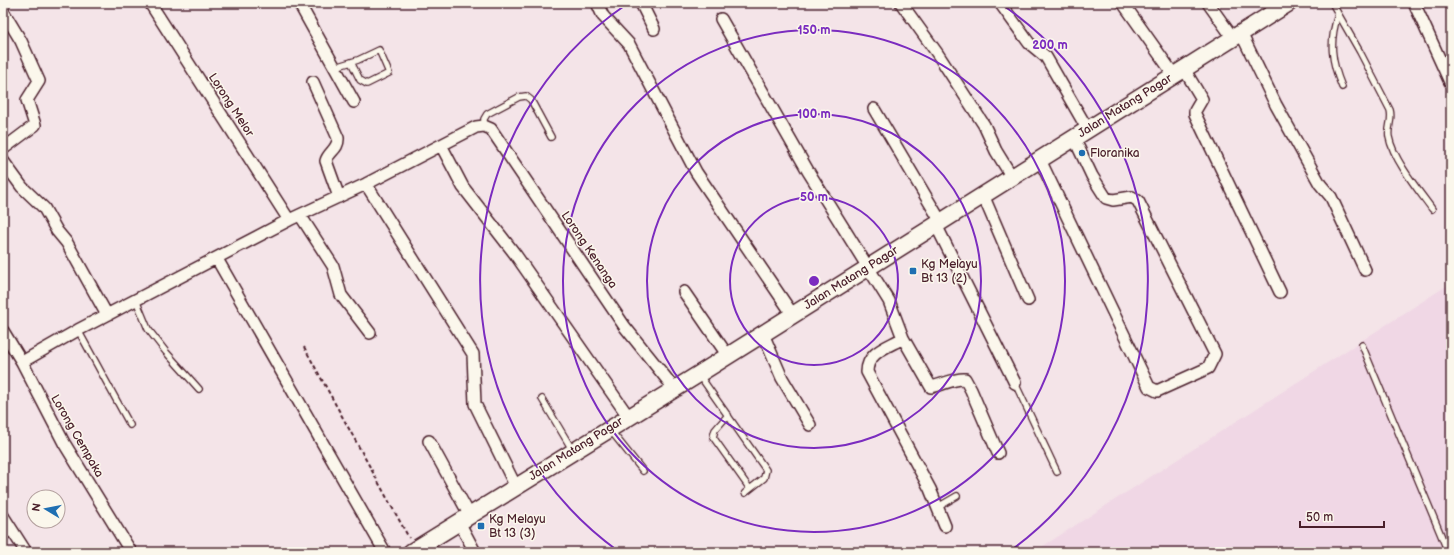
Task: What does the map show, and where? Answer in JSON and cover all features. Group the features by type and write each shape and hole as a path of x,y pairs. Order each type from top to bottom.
{"main road":[{"name":"Jalan Matang Pagar","path":"413,551 628,416 728,356 1289,3"}],"street":[{"name":"Lorong Melor","path":"150,3 289,220"},
{"path":"299,3 354,102"},
{"path":"597,3 603,16 629,44 641,64 658,102 696,172 793,315"},
{"path":"641,3 654,29"},
{"path":"901,3 937,53 984,124 996,151 1012,177"},
{"path":"1000,3 1029,43 1046,58 1088,130"},
{"path":"1122,3 1202,99 1194,111 1195,114 1280,292"},
{"path":"1208,3 1237,36 1320,184 1330,197 1365,270"},
{"path":"1414,3 1450,82"},
{"path":"3,11 21,42 40,81 27,100 35,125 3,149"},
{"path":"721,19 808,171 889,301 903,338 930,387 942,386 959,379 965,379 998,453"},
{"path":"314,82 338,138 337,146 327,156 326,161 339,197"},
{"path":"874,109 939,223 1015,383"},
{"path":"22,362 78,330 217,259 289,220 366,184 476,127 484,126"},
{"name":"Lorong Kenanga","path":"484,126 491,129 625,327 674,388"},
{"path":"1040,160 1149,387 1157,391 1208,368 1215,354 1138,201 1132,197 1113,200 1106,198 1092,176 1074,138"},
{"path":"441,145 463,187 514,254 628,416"},
{"path":"3,161 22,188 44,208 57,231 67,243 107,315"},
{"path":"366,184 473,354 475,404 516,487"},
{"path":"983,195 1028,300"},
{"path":"300,215 333,266 341,295 370,333"},
{"path":"217,259 385,552"},
{"path":"684,292 728,356"},
{"name":"Lorong Cempaka","path":"3,330 22,362 64,443 131,552"},
{"path":"763,334 782,378 810,425"},
{"path":"903,338 871,356 868,363 867,372 930,489 945,526"},
{"path":"430,441 465,519 475,552"},
{"path":"3,516 26,552"}],"lane":[{"path":"1332,3 1360,52 1390,110 1392,119 1388,132 1391,144 1402,165 1432,209"},
{"path":"1338,14 1331,43 1334,68 1342,87"},
{"path":"335,67 351,62 378,50 389,73 367,84 360,80 351,62"},
{"path":"484,126 484,119 487,114 520,96 526,96 530,100 551,137"},
{"path":"136,300 148,329 199,389"},
{"path":"78,330 130,425"},
{"path":"1362,345 1448,552"},
{"path":"699,374 766,470 764,478 745,493"},
{"path":"1015,383 1057,472"},
{"path":"542,399 573,451"},
{"path":"728,415 715,430 713,437 750,489"},
{"path":"609,428 644,471"},
{"path":"938,507 957,496"},
{"path":"3,538 12,531"}],"path":[{"path":"304,347 413,551"}],"shaded area":[{"path":"1451,283 1451,552 1034,552"}],"place":[{"name":"Floranika","path":"1082,153"},
{"name":"Kg Melayu Bt 13 (2)","path":"913,271"},
{"name":"Kg Melayu Bt 13 (3)","path":"481,526"}]}
